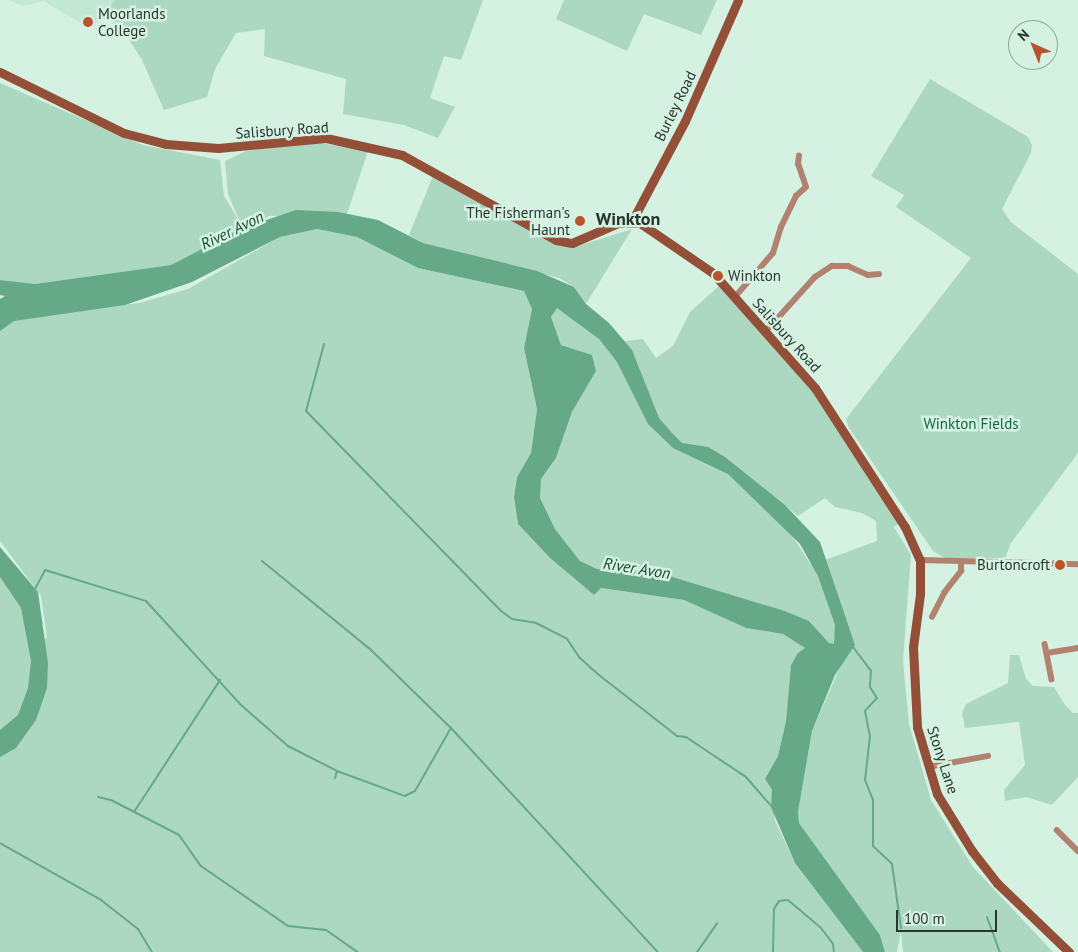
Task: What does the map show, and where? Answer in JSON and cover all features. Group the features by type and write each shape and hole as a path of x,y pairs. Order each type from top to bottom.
{"main road":[{"name":"Burley Road","path":"632,221 685,121 738,0"},
{"name":"Salisbury Road","path":"0,72 124,132 166,144 218,148 326,138 402,156 556,240 572,243 618,223 632,221 645,226 677,246 713,273 766,331 828,407 894,507 920,560"},
{"name":"Stony Lane","path":"920,560 913,689 917,727 937,794 972,851 997,883 1069,952"}],"street":[{"path":"735,297 773,253 781,227 796,196 806,187 798,164 799,156"},
{"path":"766,331 815,277 832,266 848,266 868,275 880,274"},
{"path":"920,560 961,563 1078,564"},
{"path":"932,617 944,593 961,571 961,563"},
{"path":"1045,644 1052,679"},
{"path":"1047,653 1078,648"},
{"path":"928,766 988,756"},
{"path":"1057,830 1077,848"}],"shaded area":[{"name":"Moorlands College","path":"9,0 115,0 91,29 43,1 23,6"},
{"path":"296,210 338,212 378,220 423,243 537,271 574,287 586,304 609,323 632,350 659,418 671,432 682,443 708,447 725,457 785,505 820,542 855,645 835,675 812,731 798,812 799,823 880,935 885,952 863,952 795,863 771,807 772,790 765,779 778,756 786,721 791,665 798,653 805,648 783,634 746,628 684,600 601,588 594,595 550,558 518,524 514,497 517,477 531,453 537,409 524,348 532,309 524,291 418,268 357,237 317,229 280,237 192,282 125,305 14,321 0,331 0,299 5,296 0,295 0,280 35,284 171,265 243,228","holes":["557,308 599,339 617,362 648,424 673,448 728,474 800,544 818,576 835,625 834,644 829,643 809,621 785,611 666,575 597,569 580,561 555,529 540,498 541,479 556,458 572,412 596,371 592,355 561,345 551,317"]},
{"path":"0,547 38,592 48,663 47,688 36,720 16,748 0,757 0,730 18,715 28,688 31,661 21,608 0,577"}],"green space":[{"path":"115,0 483,0 461,60 444,56 430,98 455,107 438,138 404,125 343,114 346,79 264,56 265,29 236,33 215,69 207,97 164,110 142,60 127,36 104,14"},
{"path":"564,0 717,0 701,35 644,14 627,51 556,19"},
{"name":"Winkton Fields","path":"930,79 1028,137 1032,145 1031,153 1002,209 1011,222 1078,274 1078,453 1011,543 1005,558 945,558 933,551 849,428 846,419 971,258 896,207 904,195 871,176"},
{"path":"0,83 143,145 220,160 224,196 240,222 228,194 225,161 246,151 320,143 368,151 347,214 269,216 171,265 35,284 0,280"},
{"path":"433,176 556,244 575,247 632,229 586,304 574,287 559,278 423,243 409,235"},
{"path":"317,229 357,237 418,268 524,291 532,309 524,348 537,409 531,453 517,477 514,497 518,524 550,558 594,595 600,588 684,600 746,628 783,634 805,648 791,665 786,721 778,756 765,779 772,790 775,821 795,863 863,952 0,952 0,577 21,608 28,643 47,638 41,596 0,541 0,327 7,319 139,303 188,289 280,237"},
{"path":"719,286 810,388 898,524 894,527 911,555 903,661 909,724 931,800 973,867 1053,952 903,952 901,931 897,952 885,952 880,935 799,823 798,812 812,731 846,654 829,643 809,621 785,611 666,575 597,569 580,561 555,529 540,498 541,479 556,458 572,412 596,371 592,355 561,345 551,317 554,311 557,308 589,329 604,344 643,339 656,358 673,346 690,312","holes":["773,495 798,516 825,498 835,507 862,513 876,521 877,541 811,565 791,534"]},
{"path":"1010,655 1019,655 1026,679 1033,686 1054,687 1065,705 1073,713 1078,713 1078,777 1052,805 1026,797 1005,801 1004,790 1025,765 1019,722 965,728 962,714 966,704 1008,683"}],"waterway":[{"path":"324,344 306,411 501,611 512,619 536,623 567,639 580,658 599,675 677,736 686,737 746,777 772,807"},
{"path":"262,561 371,650 451,728 658,952"},
{"path":"35,589 45,570 146,601 241,705 288,746 337,771 405,796 415,791 451,728"},
{"path":"853,647 871,671 870,687 877,698 865,711 870,736 865,780 873,800 873,846 892,864 901,928"},
{"path":"134,812 220,680"},
{"path":"335,778 337,771"},
{"path":"98,797 111,800 179,835 201,866 288,926 326,930 358,952"},
{"path":"0,843 101,900 138,929 152,952"},
{"path":"773,952 774,909 779,901 788,900 821,928 833,944 834,952"},
{"path":"987,917 1000,952"},
{"path":"697,952 717,923"}],"place":[{"name":"Moorlands College","path":"88,22"},
{"name":"The Fisherman's Haunt","path":"580,221"},
{"name":"Winkton","path":"718,276"},
{"name":"Burtoncroft","path":"1060,565"}],"district":[{"name":"Winkton","path":"628,219"}],"water label":[{"name":"River Avon","path":"232,230"},
{"name":"River Avon","path":"637,568"}]}
